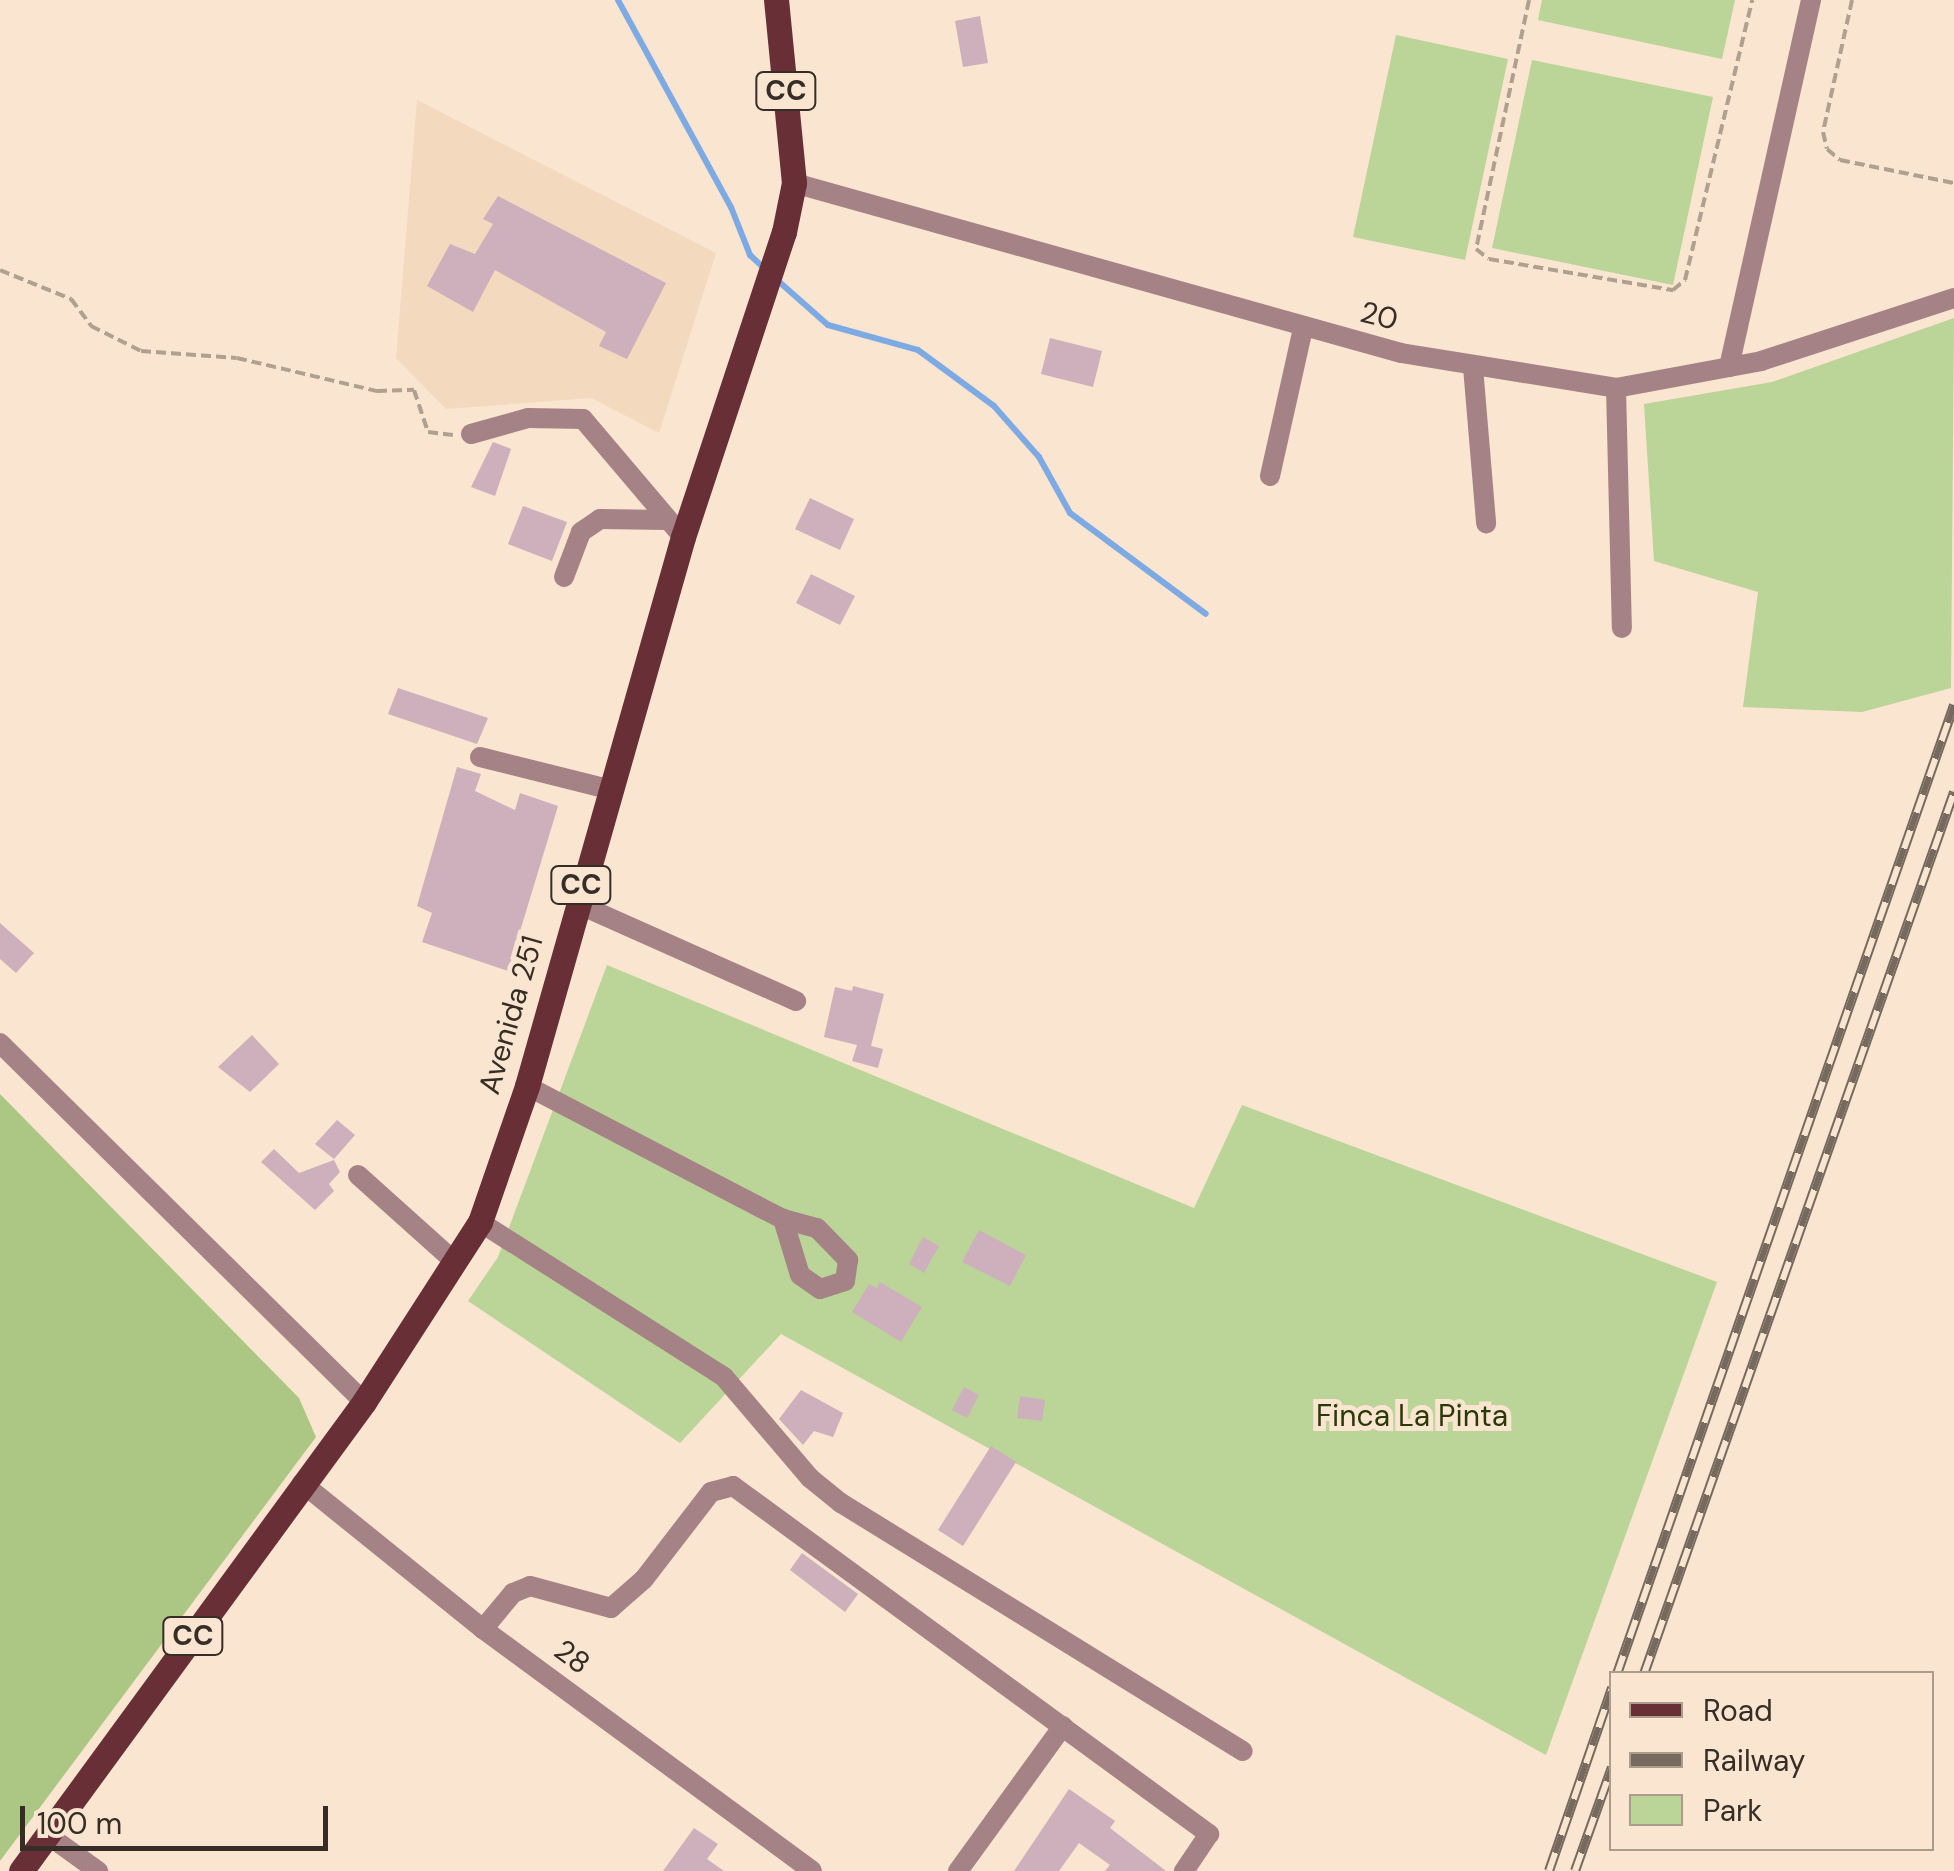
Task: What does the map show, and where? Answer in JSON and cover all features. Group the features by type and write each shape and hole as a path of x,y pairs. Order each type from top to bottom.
{"main road":[{"name":"Avenida 251","path":"21,1871 364,1402 480,1222 527,1086 675,529 750,345 784,232 794,182 776,0"}],"street":[{"path":"1729,367 1812,0"},
{"name":"20","path":"794,182 1303,328 1474,367 1616,388 1729,367 1954,298"},
{"path":"1270,476 1303,328"},
{"path":"1474,367 1486,523"},
{"path":"1616,388 1622,628"},
{"path":"471,434 528,418 583,419 624,460 675,529"},
{"path":"564,576 581,532 600,519 675,529"},
{"path":"480,756 608,789"},
{"path":"576,903 796,1002"},
{"path":"0,1043 364,1402"},
{"path":"527,1086 784,1220"},
{"path":"358,1175 456,1263"},
{"path":"480,1222 724,1377 810,1478 840,1503 1243,1751"},
{"name":"28","path":"302,1484 483,1629 812,1871"},
{"path":"483,1629 513,1593 530,1586 611,1608 644,1579 710,1492 733,1486 1209,1834 1184,1871"},
{"path":"958,1871 1063,1726"},
{"path":"48,1835 98,1871"}],"path":[{"path":"1529,0 1476,249 1489,260 1673,290 1685,280 1752,0"},
{"path":"1852,0 1823,132 1827,149 1840,160 1954,183"},
{"path":"0,270 70,300 91,326 141,351 237,358 377,391 414,390 428,432 471,434"}],"shaded area":[{"path":"417,100 716,253 659,433 591,398 446,409 396,358"}],"green space":[{"path":"1542,0 1735,0 1722,59 1538,20"},
{"path":"1396,35 1508,59 1465,260 1353,237"},
{"path":"1532,60 1713,97 1673,285 1492,248"},
{"path":"1954,318 1951,688 1862,712 1743,707 1758,592 1654,561 1644,404 1772,382"},
{"name":"Finca La Pinta","path":"607,965 1194,1208 1242,1105 1717,1282 1546,1755 781,1334 680,1443 468,1301 498,1257"},
{"path":"0,1094 299,1398 316,1437 0,1861"}],"building":[{"path":"980,16 988,63 963,67 955,21"},
{"path":"498,196 666,283 627,359 599,346 606,332 495,270 473,312 427,286 450,244 475,254 493,224 483,219"},
{"path":"1050,338 1102,351 1093,387 1041,374"},
{"path":"493,442 511,449 495,496 471,487"},
{"path":"810,498 854,519 840,550 795,529"},
{"path":"523,506 567,522 552,561 508,544"},
{"path":"811,574 855,596 840,625 796,603"},
{"path":"398,688 488,718 477,744 388,714"},
{"path":"457,767 481,774 475,791 515,810 520,793 558,806 508,971 422,942 432,913 417,906"},
{"path":"0,923 34,953 16,973 0,959"},
{"path":"853,986 884,994 871,1046 883,1049 878,1068 852,1061 857,1045 824,1037 835,987 852,991"},
{"path":"252,1035 279,1064 250,1092 218,1067"},
{"path":"337,1120 355,1135 334,1159 315,1144"},
{"path":"274,1149 299,1173 334,1160 340,1172 329,1184 334,1191 315,1210 261,1162"},
{"path":"979,1230 1026,1255 1010,1286 962,1262"},
{"path":"923,1237 939,1246 924,1273 909,1264"},
{"path":"880,1282 922,1307 901,1342 852,1312 869,1284 877,1288"},
{"path":"964,1387 979,1395 967,1418 952,1410"},
{"path":"801,1390 843,1413 833,1437 814,1431 803,1445 779,1419"},
{"path":"1020,1396 1045,1400 1042,1421 1017,1418"},
{"path":"991,1446 1016,1462 963,1546 938,1530"},
{"path":"802,1553 858,1594 845,1612 790,1570"},
{"path":"1069,1789 1115,1821 1110,1828 1166,1871 1105,1871 1110,1865 1079,1843 1059,1871 1014,1871"},
{"path":"694,1828 718,1844 707,1859 724,1871 663,1871"}],"waterway":[{"path":"618,0 731,207 750,255 763,267"},
{"path":"776,279 828,325 918,350 994,406 1039,457 1070,513 1206,614"}],"railway":[{"path":"1618,1671 1954,705"},
{"path":"1645,1671 1954,792"},
{"path":"1549,1871 1609,1697"},
{"path":"1575,1871 1609,1775"}]}
